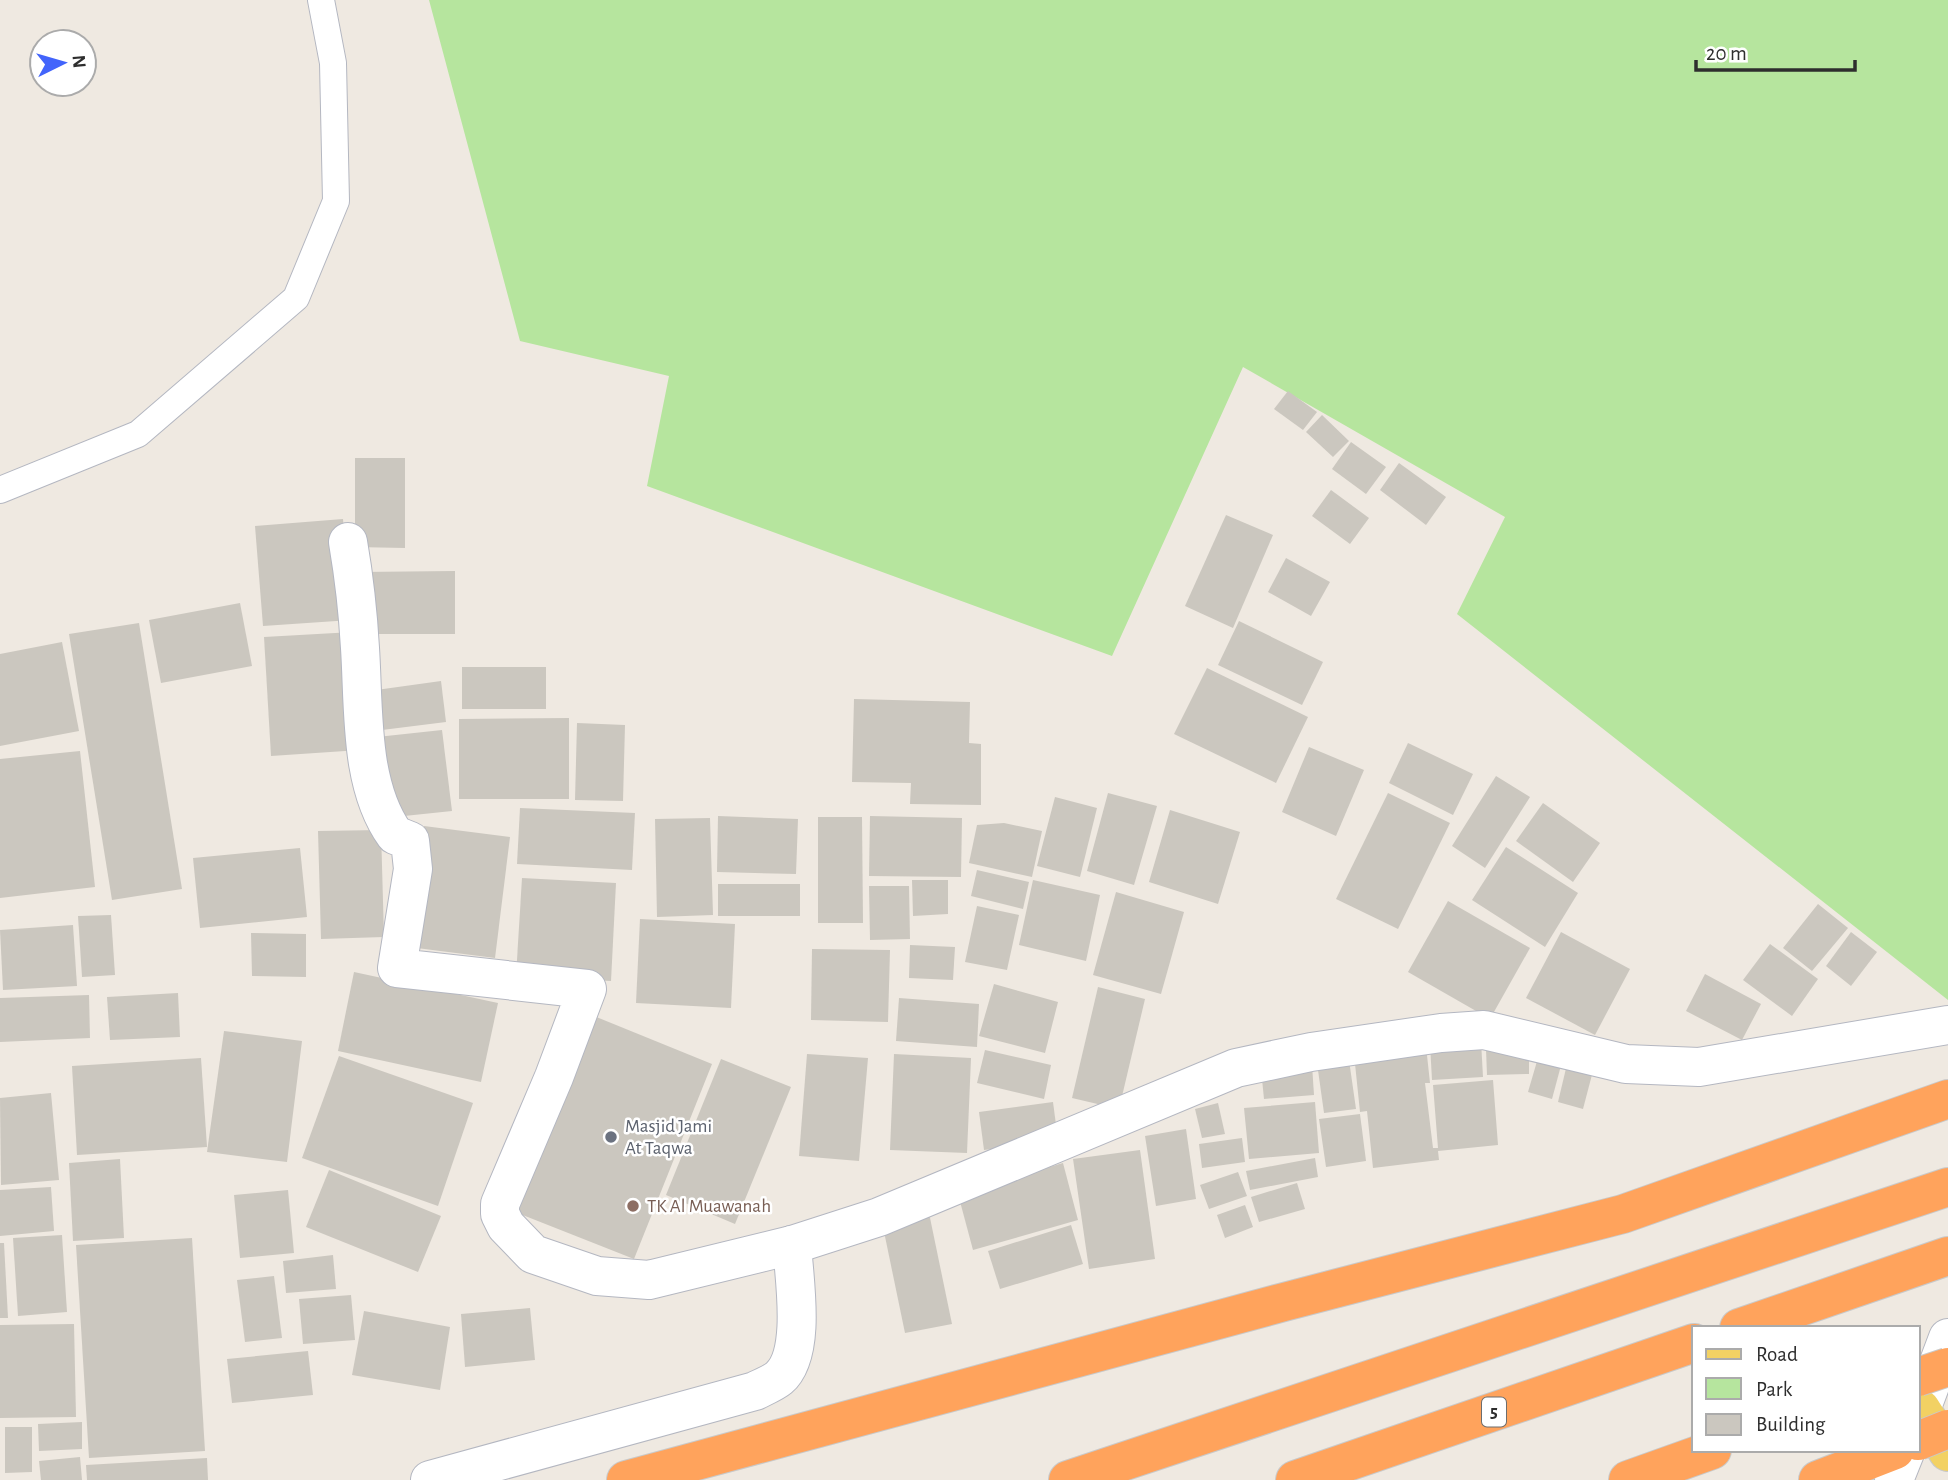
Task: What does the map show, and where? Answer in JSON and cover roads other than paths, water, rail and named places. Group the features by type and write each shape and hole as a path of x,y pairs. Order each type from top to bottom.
{"highway":[{"path":"626,1480 1623,1214 1948,1099"},
{"path":"1069,1480 1948,1186"},
{"path":"1745,1326 1948,1256"},
{"name":"5","path":"1295,1480 1692,1344"},
{"path":"1925,1415 1948,1367"},
{"path":"1628,1480 1706,1452"},
{"path":"1818,1480 1890,1452"}],"main road":[{"path":"1925,1415 1948,1452"}],"street":[{"path":"348,542 359,632 368,757 375,797 395,835 411,841 413,869 397,968 587,989 554,1077 500,1204 500,1214 506,1226 533,1254 597,1276 649,1280 792,1245 879,1217 1236,1068 1311,1052 1441,1033 1484,1030 1626,1064 1699,1067 1948,1026"},
{"path":"430,1480 755,1391 779,1378 789,1366 798,1321 792,1245"},
{"path":"1925,1415 1948,1339"},
{"path":"1894,1480 1905,1452"}],"lane":[{"path":"0,490 138,434 296,298 336,201 333,64 321,0"}],"place":[{"name":"Masjid Jami At Taqwa","path":"611,1137"},
{"name":"TK Al Muawanah","path":"633,1206"}]}
